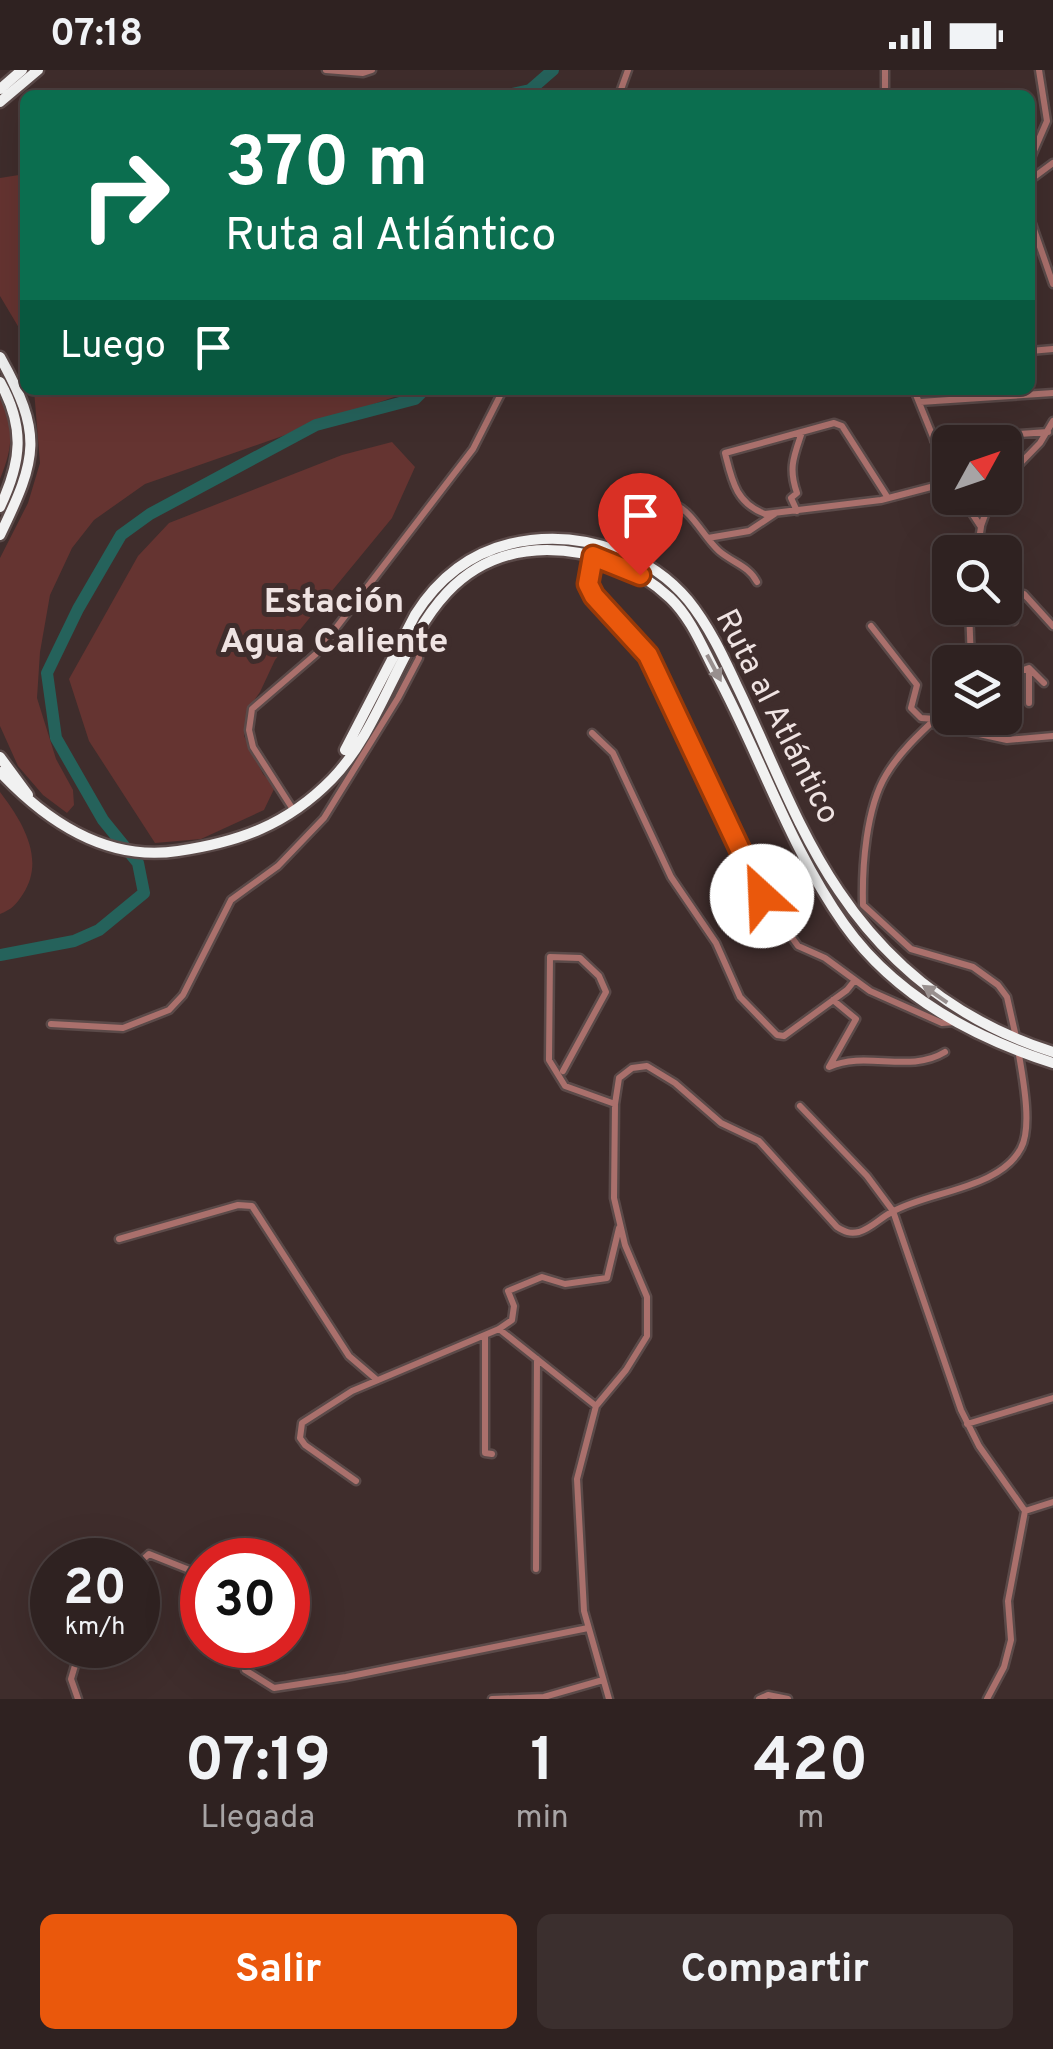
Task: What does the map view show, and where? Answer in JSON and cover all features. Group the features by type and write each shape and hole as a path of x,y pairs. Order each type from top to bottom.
{"highway":[{"path":"0,88 22,70"},
{"path":"0,102 38,70"},
{"path":"0,357 20,394"},
{"path":"0,382 14,409 18,450 15,471 0,507"},
{"path":"0,535 29,464 30,442 21,395"},
{"name":"Ruta al Atlántico","path":"292,809 349,746 415,615 446,575 484,551 512,542 544,538 604,546 646,564 688,600 714,637 816,854 860,918 914,979 1018,1046 1053,1052"},
{"name":"Ruta al Atlántico","path":"0,772 34,805 73,832 113,849 168,853 252,836 333,778 352,752 416,638 448,592 472,570 494,559 546,550 593,556 640,575 688,619 737,712 807,862 845,926 890,976 955,1022 1053,1063"},
{"name":"Ruta al Atlántico","path":"0,757 34,805"}],"street":[{"path":"326,70 363,74 372,70"},
{"path":"1035,149 1047,121 1039,70"},
{"path":"1043,131 1053,129"},
{"path":"1035,232 1053,284"},
{"path":"292,809 253,747 249,730 252,709 316,654 473,449 500,395"},
{"path":"916,395 932,435"},
{"path":"920,402 979,395"},
{"path":"1022,462 1049,436 1053,421"},
{"path":"888,498 842,426 834,423 725,453 733,482 748,507 765,514 888,498 932,485"},
{"path":"797,511 791,498 797,493 790,462 802,432"},
{"path":"1022,437 1049,436"},
{"path":"665,502 676,503 690,514 730,560 752,570 757,582"},
{"path":"708,538 749,530 776,513"},
{"path":"973,515 981,527"},
{"path":"980,535 985,515"},
{"path":"593,556 588,584 594,596 648,655 762,896 798,946 825,958 870,991 942,1023 955,1022"},
{"path":"1022,595 1053,626"},
{"path":"872,626 917,685 911,708 921,718 932,721"},
{"path":"51,1024 123,1028 169,1010 182,995 231,900 278,866 324,818 412,671 418,658 416,638"},
{"path":"1022,671 1029,668"},
{"path":"1029,668 1044,683"},
{"path":"1028,703 1029,668"},
{"path":"609,1699 584,1611 577,1480 596,1406 626,1370 647,1336 647,1297 625,1245 614,1198 618,1078 632,1068 646,1066 676,1084 721,1123 759,1141 845,1232 870,1228 893,1211 994,1175 1022,1148 1026,1132 1018,1046 1007,997 998,984 973,967 910,948 863,906 867,827 884,778 932,722"},
{"path":"592,733 613,753 670,877 716,943 740,997 778,1035 784,1036 856,980"},
{"path":"987,735 1006,740 1053,736"},
{"path":"562,1070 606,992 599,976 580,958 550,956 549,1060 565,1086 615,1104"},
{"path":"833,1000 856,1019 828,1067 842,1060 920,1063 946,1052"},
{"path":"800,1106 868,1176 893,1211 967,1424 1025,1511 1008,1600 1011,1640 1004,1667 987,1699"},
{"path":"119,1239 238,1205 252,1206 349,1356 378,1380"},
{"path":"356,1481 304,1445 302,1423 352,1391 500,1329 512,1320 514,1306 508,1291 515,1286 542,1276 565,1284 608,1278 620,1221"},
{"path":"500,1329 596,1406"},
{"path":"485,1336 485,1452 492,1454"},
{"path":"536,1570 537,1360"},
{"path":"967,1424 1053,1398"},
{"path":"1025,1511 1053,1502"},
{"path":"245,1668 274,1688 346,1678 588,1628"},
{"path":"74,1668 71,1680 78,1699"},
{"path":"492,1699 544,1697 604,1680"},
{"path":"759,1699 768,1695 788,1699"}],"shaded area":[{"path":"20,175 20,330 0,296 0,178"},
{"path":"0,394 10,436 0,479"},
{"path":"34,395 400,395 145,484 94,520 72,548 50,595 40,652 37,698 56,759 73,790 74,805 67,813 43,795 18,766 0,726 0,558 28,503 40,463"},
{"path":"392,442 415,467 392,518 275,660 248,709 244,736 263,774 275,787 264,810 201,839 155,843 89,741 69,679 138,556 169,523 342,455"},
{"path":"0,792 23,828 32,867 30,881 20,898 0,914"}],"waterway":[{"path":"530,90 553,70"},
{"path":"0,955 74,941 99,930 144,893 138,863 103,820 56,738 47,673 121,535 150,514 316,425 419,395"}],"district":[{"name":"Estación Agua Caliente","path":"334,623"}],"route":[{"path":"640,575 593,556 588,584 594,596 648,655 762,896"}]}
